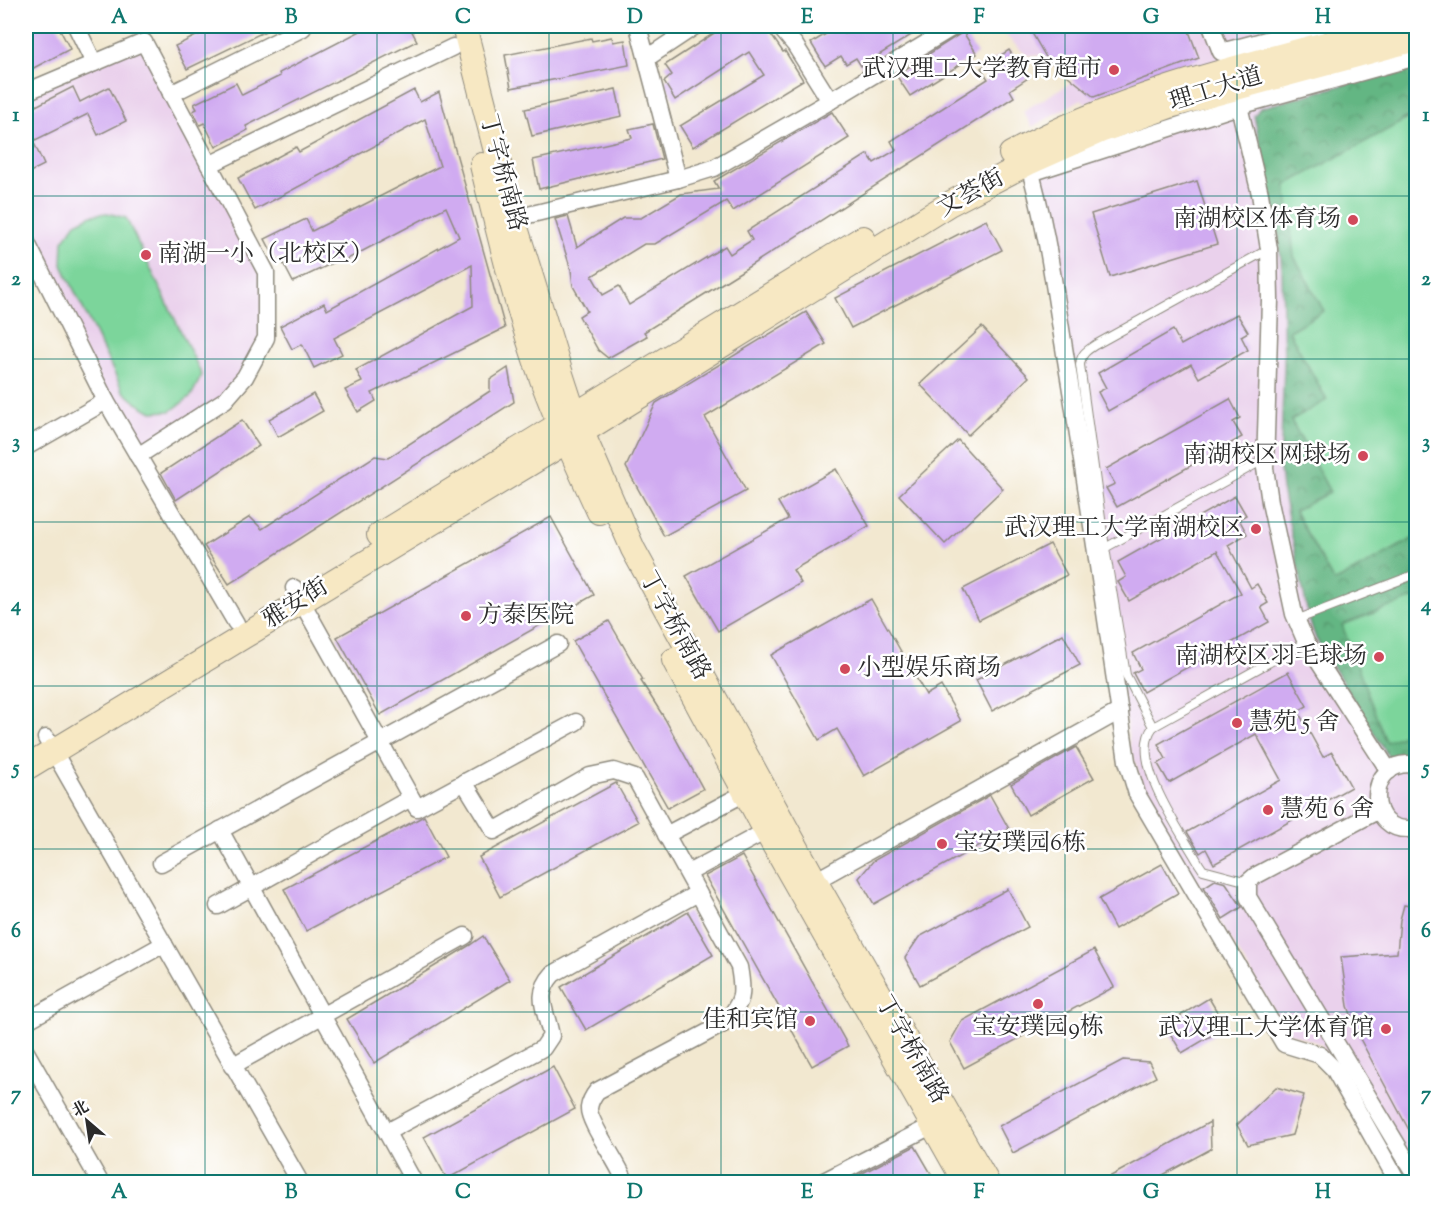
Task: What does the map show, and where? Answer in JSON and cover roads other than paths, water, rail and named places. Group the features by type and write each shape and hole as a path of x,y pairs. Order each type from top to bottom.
{"main road":[{"name":"丁字桥南路","path":"464,26 525,327 571,428 641,565 933,1125 965,1182"},
{"name":"文荟街","path":"571,428 910,210 1051,133 1120,104 1152,94 1394,26"},
{"name":"丁字桥南路","path":"451,36 505,221"},
{"name":"文荟街","path":"571,428 949,204 1030,168 1100,131 1170,106 1416,39"},
{"name":"丁字桥南路","path":"571,428 627,573 745,793 766,831 808,885 987,1182"},
{"name":"雅安街","path":"26,768 50,745 236,623 297,594 571,428"},
{"name":"雅安街","path":"26,750 50,745 218,654 297,594"}],"street":[{"path":"76,26 94,63"},
{"path":"171,94 303,28 302,26"},
{"path":"638,26 678,179"},
{"path":"647,58 695,26"},
{"path":"778,26 795,45 830,101"},
{"path":"505,221 707,171 730,160 955,26"},
{"name":"理工大道","path":"1211,26 1221,52 1319,26"},
{"path":"209,165 451,36"},
{"path":"26,92 144,42 266,272 266,338 245,377 225,400 138,456"},
{"name":"理工大道","path":"1030,168 1239,106 1416,57"},
{"path":"1239,106 1260,194 1269,249 1270,300 1265,459 1270,502 1296,620 1306,642 1389,771"},
{"path":"1030,168 1046,242 1084,472 1127,761 1137,794 1284,1044 1320,1056 1334,1069 1398,1182"},
{"path":"26,241 106,401 236,623"},
{"path":"26,447 106,401"},
{"path":"297,594 417,808 576,722"},
{"path":"161,862 558,644"},
{"path":"808,885 1120,711"},
{"path":"50,745 300,1182"},
{"path":"1416,765 1404,765 1389,771 1377,789 1379,810 1389,823 1404,829 1416,828"},
{"path":"464,782 494,831 590,776 614,771 626,773 635,778 739,967 743,987 739,1006 725,1023 597,1091 591,1099 589,1109 591,1118 620,1167 624,1179 622,1182"},
{"path":"666,835 745,793"},
{"path":"218,906 411,798"},
{"path":"1379,810 1255,876 1248,882 1248,897 1416,1176"},
{"path":"220,830 414,1182"},
{"path":"688,873 766,831"},
{"path":"387,1132 543,1048 551,1036 542,995 545,983 553,974 698,893"},
{"path":"232,1066 465,936"},
{"path":"26,1022 164,944"},
{"path":"26,1052 100,1182"},
{"path":"822,1182 933,1125"}],"lane":[{"path":"1153,727 1126,675 1105,548 1080,365 1083,354 1095,345 1269,249"},
{"path":"1105,548 1265,459"},
{"path":"1296,620 1416,574"},
{"path":"1248,882 1203,870 1149,771 1146,741 1153,727 1306,642"}],"place":[{"name":"武汉理工大学教育超市","path":"1114,70"},
{"name":"南湖校区体育场","path":"1353,220"},
{"name":"南湖一小（北校区）","path":"146,255"},
{"name":"南湖校区网球场","path":"1363,456"},
{"name":"武汉理工大学南湖校区","path":"1256,529"},
{"name":"方泰医院","path":"466,616"},
{"name":"南湖校区羽毛球场","path":"1379,657"},
{"name":"小型娱乐商场","path":"845,669"},
{"name":"慧苑 5 舍","path":"1237,723"},
{"name":"慧苑 6 舍","path":"1268,810"},
{"name":"宝安璞园6栋","path":"942,844"},
{"name":"宝安璞园9栋","path":"1038,1004"},
{"name":"佳和宾馆","path":"810,1021"},
{"name":"武汉理工大学体育馆","path":"1386,1029"}]}
